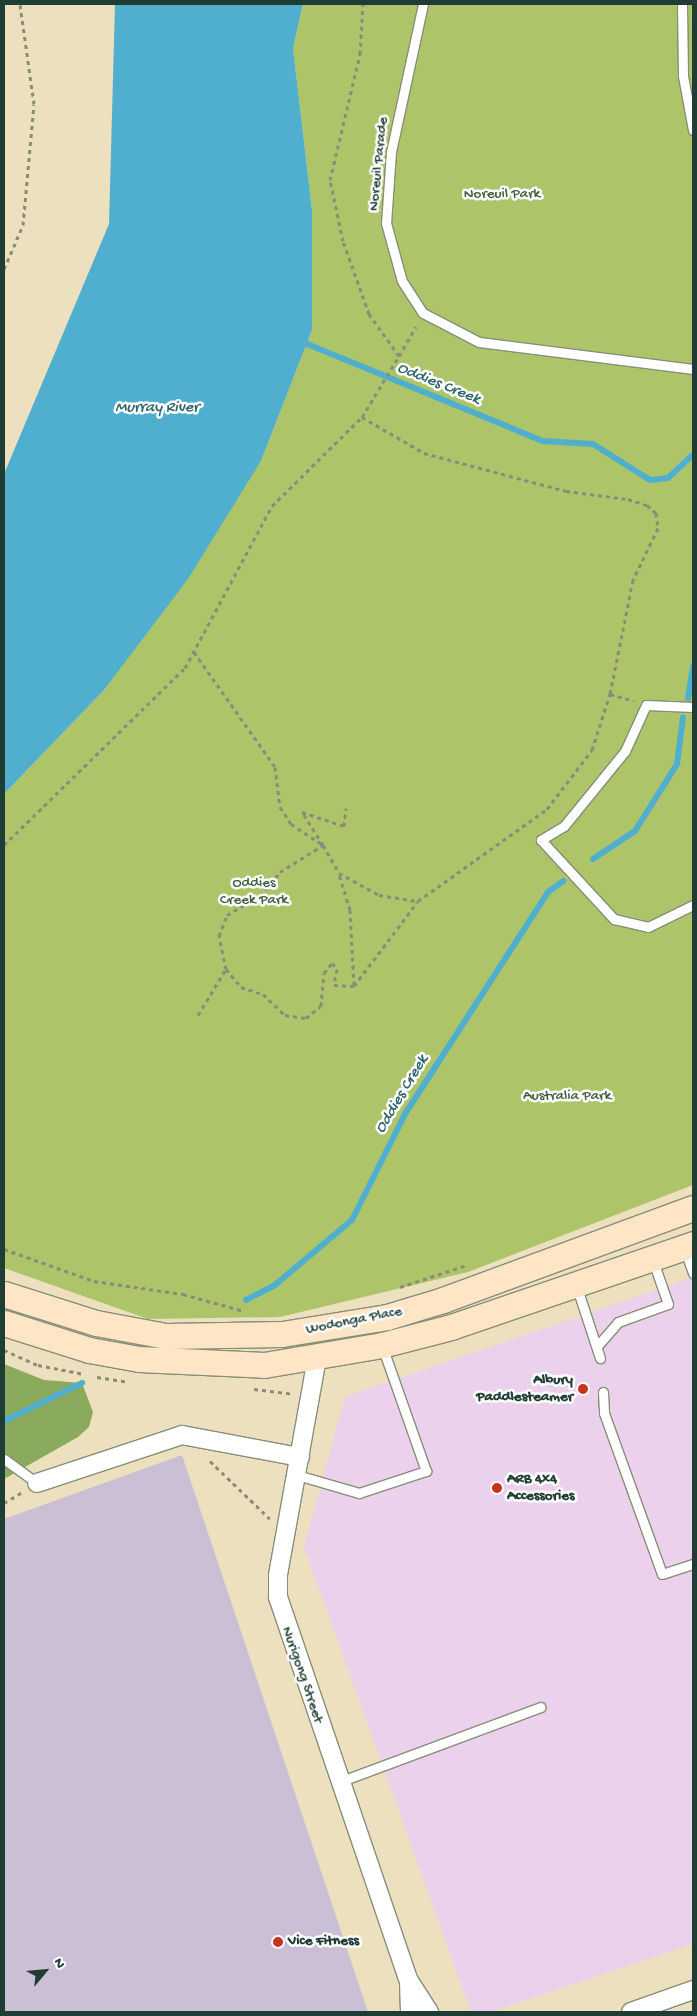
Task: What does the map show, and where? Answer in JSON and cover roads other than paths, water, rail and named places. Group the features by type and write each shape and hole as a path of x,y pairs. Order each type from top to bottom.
{"main road":[{"name":"Wodonga Place","path":"4,1294 96,1323 166,1336 282,1334 387,1317 424,1306 693,1208"},
{"name":"Wodonga Place","path":"4,1323 89,1350 139,1359 216,1366 317,1358 382,1345 451,1327 689,1246"}],"street":[{"name":"Nurigong Street","path":"317,1358 278,1575 282,1618 409,1981 429,2012"},
{"path":"37,1483 182,1435 300,1457"},
{"name":"Nurigong Street","path":"409,1981 410,2012"},
{"path":"631,2012 693,1990"}],"lane":[{"name":"Noreuil Parade","path":"423,4 391,152 386,223 402,281 423,314 479,342 693,369"},
{"path":"682,4 683,76 693,130"},
{"path":"693,707 646,705 625,752 564,826 541,840 614,919 648,927 693,905"},
{"path":"689,1246 693,1273"},
{"path":"599,1344 618,1322 668,1304 652,1258"},
{"path":"576,1285 599,1344 600,1358"},
{"path":"297,1475 359,1493 426,1471 382,1345"},
{"path":"603,1392 604,1413 662,1574 693,1564"},
{"path":"4,1459 37,1483"},
{"path":"339,1782 540,1707"}],"water":[{"name":"Murray River","path":"115,4 303,4 293,48 312,210 312,330 261,461 188,579 104,690 4,794 4,474 109,224"}],"waterway":[{"name":"Oddies Creek","path":"300,341 543,441 593,444 650,480 668,478 693,455"},
{"name":"Oddies Creek","path":"688,698 693,666"},
{"name":"Oddies Creek","path":"593,859 635,831 677,764 683,717"},
{"name":"Oddies Creek","path":"246,1300 275,1285 352,1220 405,1114 548,892 563,881"},
{"name":"Oddies Creek","path":"4,1421 82,1383"}],"place":[{"name":"Albury Paddlesteamer","path":"583,1389"},
{"name":"ARB 4x4 Accessories","path":"497,1488"},
{"name":"Vice Fitness","path":"278,1942"}],"park label":[{"name":"Noreuil Park","path":"502,195"},
{"name":"Oddies Creek Park","path":"254,892"},
{"name":"Australia Park","path":"567,1097"}]}
